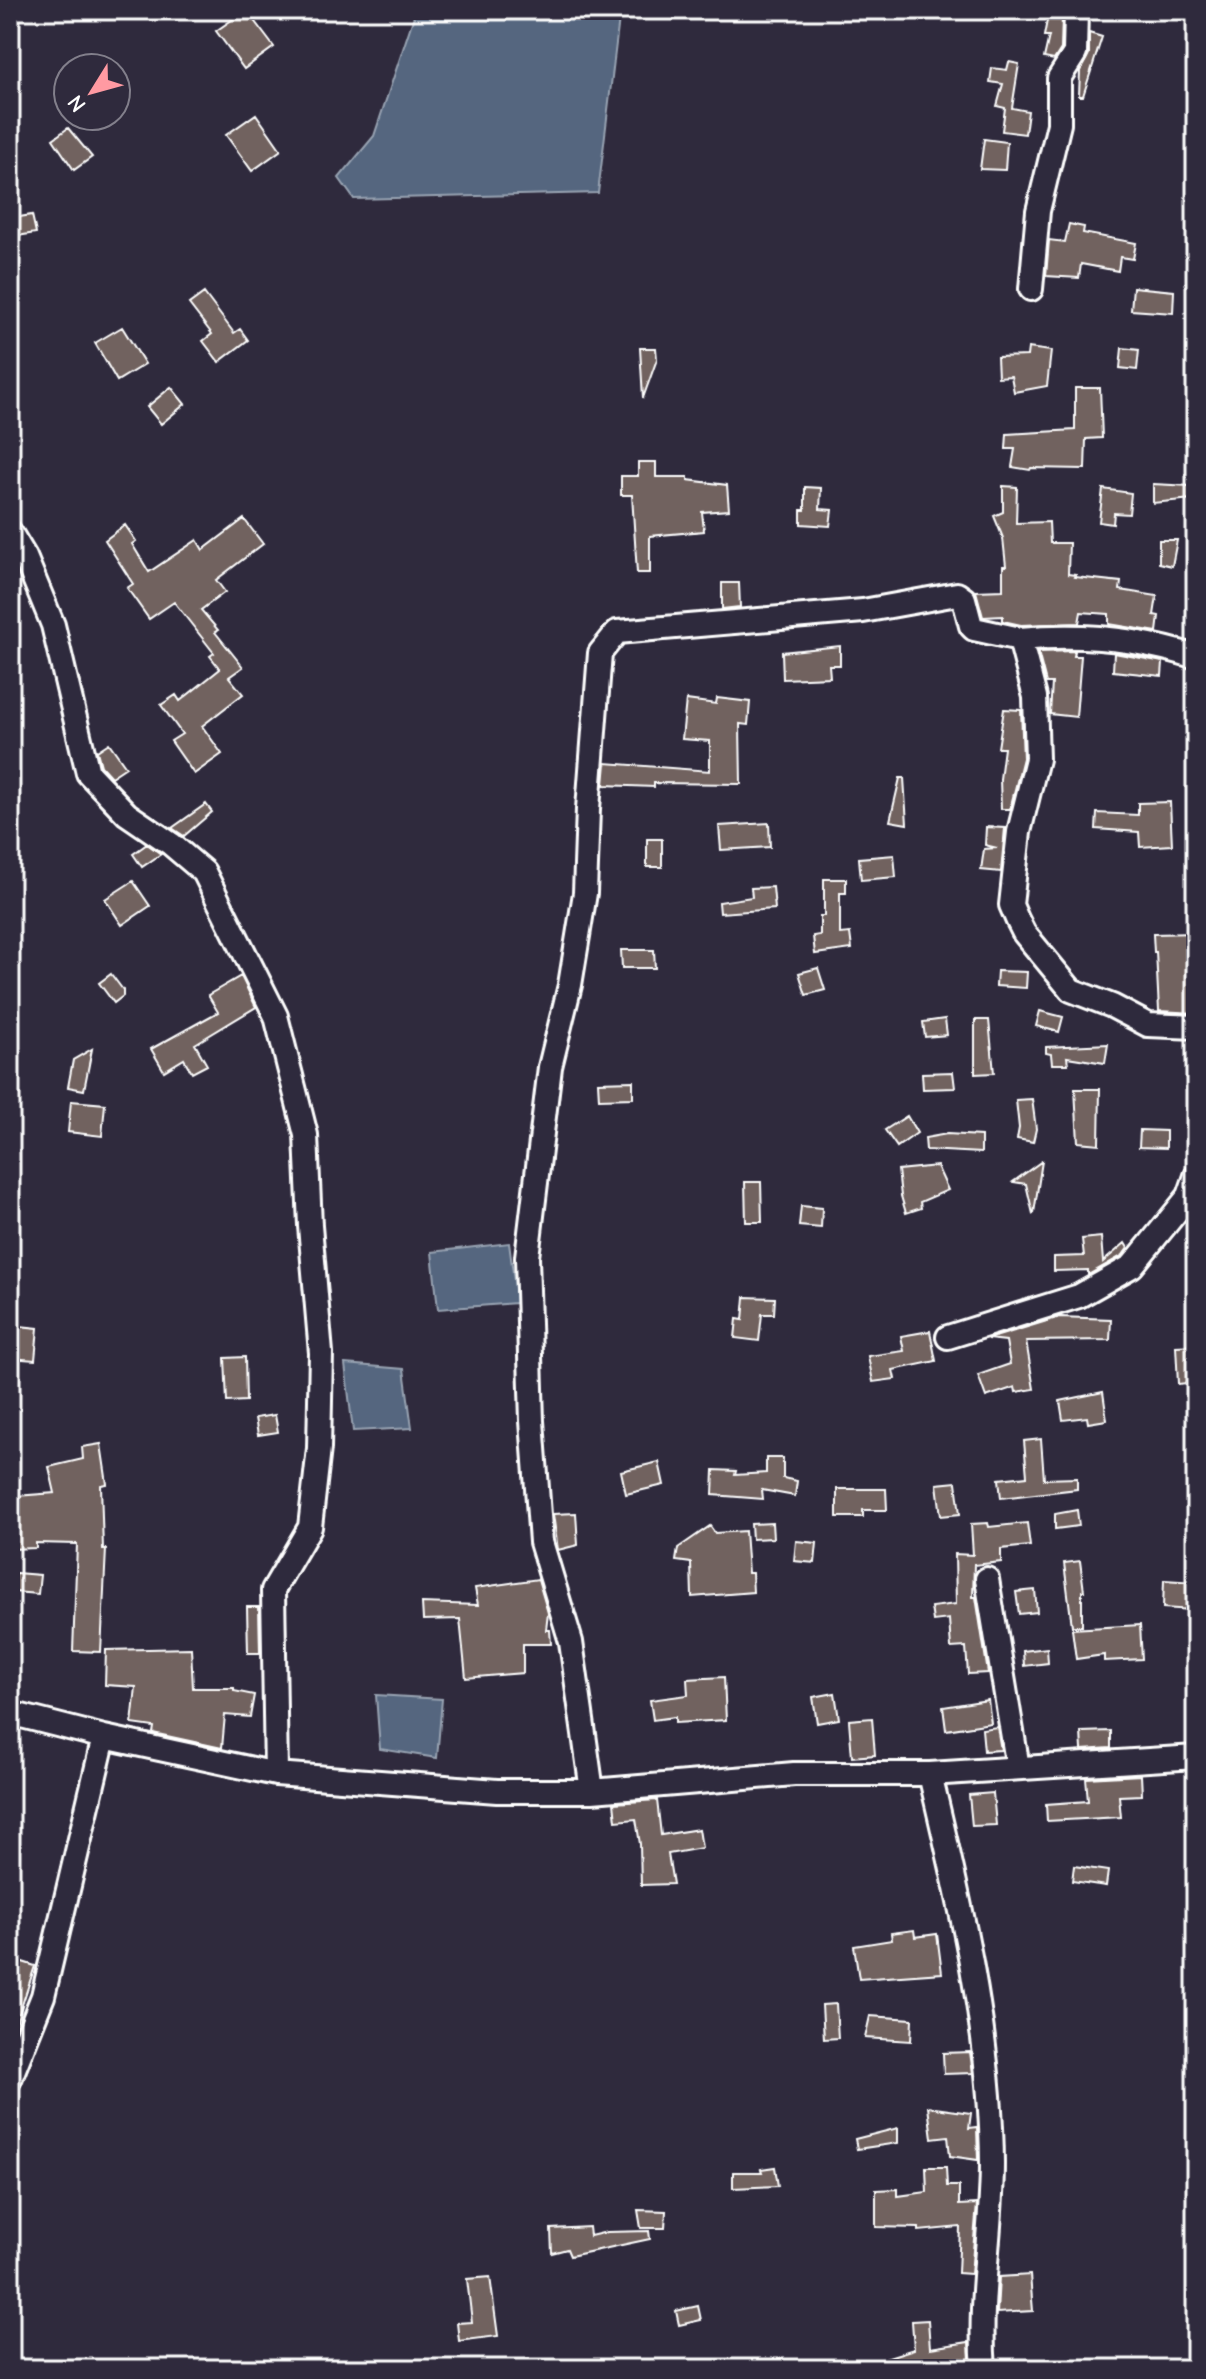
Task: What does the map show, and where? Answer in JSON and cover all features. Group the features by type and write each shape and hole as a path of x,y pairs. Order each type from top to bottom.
{"street":[{"path":"1031,289 1038,211 1059,124 1059,78 1075,53 1076,10"},
{"path":"10,532 25,557 53,625 88,773 127,814 171,844 204,872 276,1016 306,1135 321,1353 319,1448 310,1527 273,1590 276,1774"},
{"path":"592,1791 571,1642 541,1542 532,1421 527,1257 550,1067 570,985 585,893 600,653 617,632 863,611 957,594 964,599 974,629 1020,639 1057,636 1116,638 1162,646 1196,657"},
{"path":"1020,639 1035,697 1037,759 1019,832 1011,905 1017,919 1024,933 1071,990 1112,1006 1148,1025 1196,1027"},
{"path":"948,1337 1079,1296 1132,1266 1189,1196 1196,1176"},
{"path":"987,1579 1018,1768"},
{"path":"10,1713 276,1774 497,1791 592,1791 794,1774 930,1774 1196,1757"},
{"path":"10,2079 43,1996 104,1737"},
{"path":"930,1774 962,1910 985,2058 992,2164 983,2280 984,2369"}],"water":[{"path":"416,10 620,10 598,193 354,199 339,178 374,136"},
{"path":"509,1243 517,1303 438,1309 432,1252"},
{"path":"345,1364 404,1369 412,1428 353,1431"},
{"path":"376,1695 442,1699 437,1758 380,1749"}],"building":[{"path":"246,10 274,47 244,69 216,31"},
{"path":"1048,15 1062,17 1061,49 1054,60 1044,58 1049,36 1044,36"},
{"path":"1089,33 1102,37 1083,96 1079,96 1080,71 1089,54"},
{"path":"1009,62 1019,64 1012,108 1028,111 1025,134 1002,131 1005,108 997,106 1003,84 990,82 992,68 1007,70"},
{"path":"256,114 281,150 252,171 226,135"},
{"path":"63,132 71,132 92,157 74,170 53,139"},
{"path":"984,139 1007,142 1005,170 980,169"},
{"path":"32,215 36,233 17,236 13,218"},
{"path":"1069,224 1084,227 1083,233 1136,243 1133,259 1120,257 1118,271 1081,264 1079,278 1046,276 1049,240 1065,242"},
{"path":"1133,287 1174,291 1173,313 1131,310"},
{"path":"204,293 234,333 240,329 248,340 219,362 203,341 212,334 189,304"},
{"path":"122,327 145,364 117,381 95,343"},
{"path":"640,348 656,348 657,359 643,398"},
{"path":"1028,348 1051,351 1047,386 1014,392 1011,376 998,377 997,357 1027,356"},
{"path":"1122,348 1139,350 1137,370 1120,368"},
{"path":"171,387 185,404 161,424 147,407"},
{"path":"1075,388 1100,388 1102,438 1086,439 1085,469 1030,470 1012,467 1015,449 1006,449 1007,434 1075,430"},
{"path":"638,462 656,462 656,477 688,477 688,480 727,485 729,510 702,512 704,531 650,536 650,573 637,573 632,495 621,495 621,476 638,476"},
{"path":"1153,484 1191,486 1192,499 1153,503"},
{"path":"1003,486 1017,487 1016,523 1049,522 1050,543 1069,543 1068,574 1121,582 1120,590 1157,596 1154,615 1159,616 1157,632 1109,624 1109,614 1081,612 1079,623 1021,625 1003,621 1003,616 983,617 976,591 1003,590 1003,566 1006,566 1003,538 994,516 1003,512"},
{"path":"805,487 821,488 820,509 832,510 830,526 801,524 801,510 805,510"},
{"path":"1103,489 1131,493 1129,514 1114,513 1113,524 1099,522"},
{"path":"244,519 263,544 216,580 225,592 201,610 243,667 229,677 243,694 202,726 222,754 194,774 171,741 182,734 161,705 176,695 180,701 220,669 210,656 214,653 174,602 149,619 127,588 133,584 105,540 125,525 136,541 132,544 149,572 197,540 203,550"},
{"path":"1159,540 1177,540 1172,566 1159,563"},
{"path":"722,583 739,583 740,607 722,609"},
{"path":"840,646 840,665 829,665 830,677 783,679 782,652"},
{"path":"1075,651 1074,656 1081,656 1076,717 1050,714 1052,683 1046,683 1038,652"},
{"path":"1114,653 1163,662 1162,676 1113,671"},
{"path":"717,698 750,702 748,725 740,724 741,784 604,785 606,763 710,771 710,741 682,739 686,700 716,704"},
{"path":"1004,709 1021,710 1023,758 1010,809 1001,809 1000,779 1004,748 998,748"},
{"path":"109,743 126,767 111,777 101,766 97,751"},
{"path":"900,778 904,778 907,824 890,821"},
{"path":"1170,802 1172,845 1140,847 1139,832 1096,829 1097,813 1138,815 1138,803"},
{"path":"206,804 212,812 184,836 172,828"},
{"path":"769,823 770,847 721,850 719,826"},
{"path":"986,827 1005,828 1001,872 981,870 984,849 997,848 985,845"},
{"path":"647,839 662,839 662,867 647,867"},
{"path":"147,844 161,854 142,867 133,854"},
{"path":"894,855 896,877 861,880 859,858"},
{"path":"824,879 846,879 846,893 840,893 840,934 850,933 852,949 815,954 813,936 820,935 820,916 824,916"},
{"path":"133,881 150,906 122,925 105,899"},
{"path":"773,887 775,909 720,913 719,902 752,897 751,888"},
{"path":"1196,933 1196,948 1192,948 1196,1013 1159,1011 1153,934"},
{"path":"621,950 654,950 655,968 622,968"},
{"path":"818,968 825,990 806,995 799,973"},
{"path":"997,971 1027,972 1026,988 996,986"},
{"path":"111,974 123,990 123,996 114,1003 99,983"},
{"path":"241,976 256,1007 195,1044 207,1065 192,1073 184,1059 164,1071 151,1049 218,1012 208,995"},
{"path":"1040,1011 1063,1017 1059,1032 1036,1026"},
{"path":"945,1019 947,1035 925,1037 923,1022"},
{"path":"975,1020 989,1020 994,1073 975,1074"},
{"path":"1108,1044 1105,1063 1067,1057 1068,1064 1052,1064 1051,1054 1046,1053 1046,1047"},
{"path":"92,1049 84,1090 68,1087 73,1060"},
{"path":"953,1072 955,1088 923,1089 922,1073"},
{"path":"633,1081 633,1098 599,1099 598,1082"},
{"path":"1075,1089 1100,1089 1099,1144 1078,1142"},
{"path":"1032,1099 1036,1129 1033,1142 1017,1139 1016,1100"},
{"path":"71,1101 105,1104 102,1136 68,1132"},
{"path":"907,1116 917,1133 897,1147 885,1130"},
{"path":"1140,1130 1166,1131 1166,1148 1139,1147"},
{"path":"947,1134 981,1136 981,1153 926,1150 925,1138"},
{"path":"1042,1161 1033,1214 1026,1184 1013,1182"},
{"path":"937,1166 948,1190 920,1202 921,1208 906,1213 898,1170"},
{"path":"745,1182 761,1182 762,1222 746,1222"},
{"path":"801,1206 822,1208 821,1228 799,1226"},
{"path":"1101,1237 1103,1262 1125,1243 1128,1248 1123,1255 1088,1275 1088,1270 1054,1271 1054,1257 1084,1256 1082,1239"},
{"path":"745,1297 775,1298 774,1314 762,1314 759,1341 735,1338 737,1319 743,1320"},
{"path":"1060,1317 1111,1319 1110,1340 1026,1341 1034,1389 1016,1392 1015,1387 986,1397 978,1375 1010,1364 1006,1341 988,1339"},
{"path":"10,1325 38,1328 35,1360 10,1358"},
{"path":"930,1331 936,1361 893,1370 895,1379 873,1382 868,1356 904,1351 901,1336"},
{"path":"1195,1345 1196,1382 1178,1384 1176,1346"},
{"path":"245,1357 246,1401 227,1402 225,1358"},
{"path":"1103,1392 1107,1420 1088,1423 1087,1417 1063,1420 1060,1401"},
{"path":"275,1415 278,1432 258,1435 255,1418"},
{"path":"1041,1439 1044,1479 1077,1478 1077,1489 1001,1498 999,1479 1027,1476 1024,1441"},
{"path":"101,1444 107,1484 101,1485 103,1549 106,1549 101,1652 73,1651 77,1544 36,1543 36,1548 10,1549 10,1529 18,1528 16,1496 55,1493 49,1467 83,1459 82,1447"},
{"path":"766,1458 783,1458 783,1478 797,1481 795,1496 762,1490 763,1499 713,1495 714,1470 736,1471 735,1475 766,1473"},
{"path":"659,1462 664,1485 626,1494 621,1471"},
{"path":"956,1482 960,1514 941,1516 937,1484"},
{"path":"837,1489 886,1489 887,1510 863,1510 863,1517 837,1517"},
{"path":"1077,1510 1079,1526 1055,1529 1055,1514"},
{"path":"576,1513 578,1545 558,1550 553,1514"},
{"path":"772,1523 773,1538 752,1539 751,1524"},
{"path":"988,1523 989,1527 1027,1523 1030,1546 1001,1549 1001,1562 974,1563 973,1597 976,1597 988,1673 968,1674 966,1647 951,1648 949,1619 933,1621 931,1607 956,1604 955,1554 973,1555 971,1524"},
{"path":"710,1526 715,1533 745,1531 748,1573 752,1573 753,1592 692,1597 691,1563 676,1561 678,1548"},
{"path":"796,1541 817,1543 815,1563 794,1561"},
{"path":"1080,1561 1084,1591 1082,1626 1072,1626 1064,1563"},
{"path":"16,1573 40,1575 38,1594 14,1592"},
{"path":"538,1579 548,1613 546,1630 550,1630 551,1644 523,1644 523,1673 466,1678 460,1619 423,1620 422,1603 478,1605 475,1588"},
{"path":"1164,1580 1194,1582 1192,1610 1163,1608"},
{"path":"1035,1590 1037,1612 1019,1614 1016,1592"},
{"path":"247,1607 259,1607 260,1653 248,1653"},
{"path":"1140,1625 1142,1659 1104,1661 1104,1655 1076,1659 1072,1629"},
{"path":"191,1648 193,1688 234,1688 234,1691 254,1695 250,1717 225,1715 222,1748 153,1733 154,1727 132,1724 136,1687 105,1685 106,1650"},
{"path":"1047,1648 1048,1663 1024,1666 1023,1651"},
{"path":"724,1677 726,1720 675,1723 675,1717 653,1720 650,1700 688,1695 687,1679"},
{"path":"835,1693 839,1719 817,1723 813,1697"},
{"path":"988,1700 991,1723 946,1730 943,1707"},
{"path":"872,1718 875,1755 852,1757 849,1720"},
{"path":"997,1727 1001,1750 984,1751 982,1729"},
{"path":"1111,1731 1111,1748 1082,1750 1081,1732"},
{"path":"1141,1775 1142,1795 1119,1796 1121,1817 1047,1821 1046,1804 1088,1801 1086,1778"},
{"path":"993,1793 996,1825 972,1826 969,1795"},
{"path":"657,1800 661,1835 699,1829 702,1848 668,1854 673,1884 641,1885 636,1819 616,1821 614,1803"},
{"path":"1074,1866 1108,1871 1106,1886 1072,1881"},
{"path":"914,1930 915,1937 937,1934 942,1973 859,1979 854,1946 892,1940 891,1933"},
{"path":"10,1958 35,1966 12,2035 10,2035"},
{"path":"836,2004 838,2038 824,2039 822,2005"},
{"path":"870,2016 912,2019 911,2041 865,2038"},
{"path":"970,2052 973,2073 944,2074 943,2053"},
{"path":"928,2107 971,2113 969,2128 977,2127 978,2160 950,2156 948,2136 932,2138"},
{"path":"898,2128 898,2143 857,2149 855,2139"},
{"path":"775,2167 778,2186 733,2188 733,2172 762,2172 761,2169"},
{"path":"926,2167 946,2167 947,2186 959,2186 959,2205 977,2204 971,2274 958,2273 960,2227 919,2231 919,2228 876,2227 876,2190 898,2189 898,2196 927,2192"},
{"path":"638,2210 666,2211 665,2228 641,2228"},
{"path":"589,2227 590,2236 607,2232 649,2231 650,2239 570,2256 567,2249 552,2253 551,2229"},
{"path":"1030,2275 1033,2311 997,2313 999,2277"},
{"path":"490,2277 498,2336 459,2341 457,2323 472,2322 467,2279"},
{"path":"698,2306 701,2320 679,2325 676,2311"},
{"path":"928,2320 930,2348 969,2342 970,2360 938,2365 877,2367 876,2361 914,2349 912,2321"}]}
